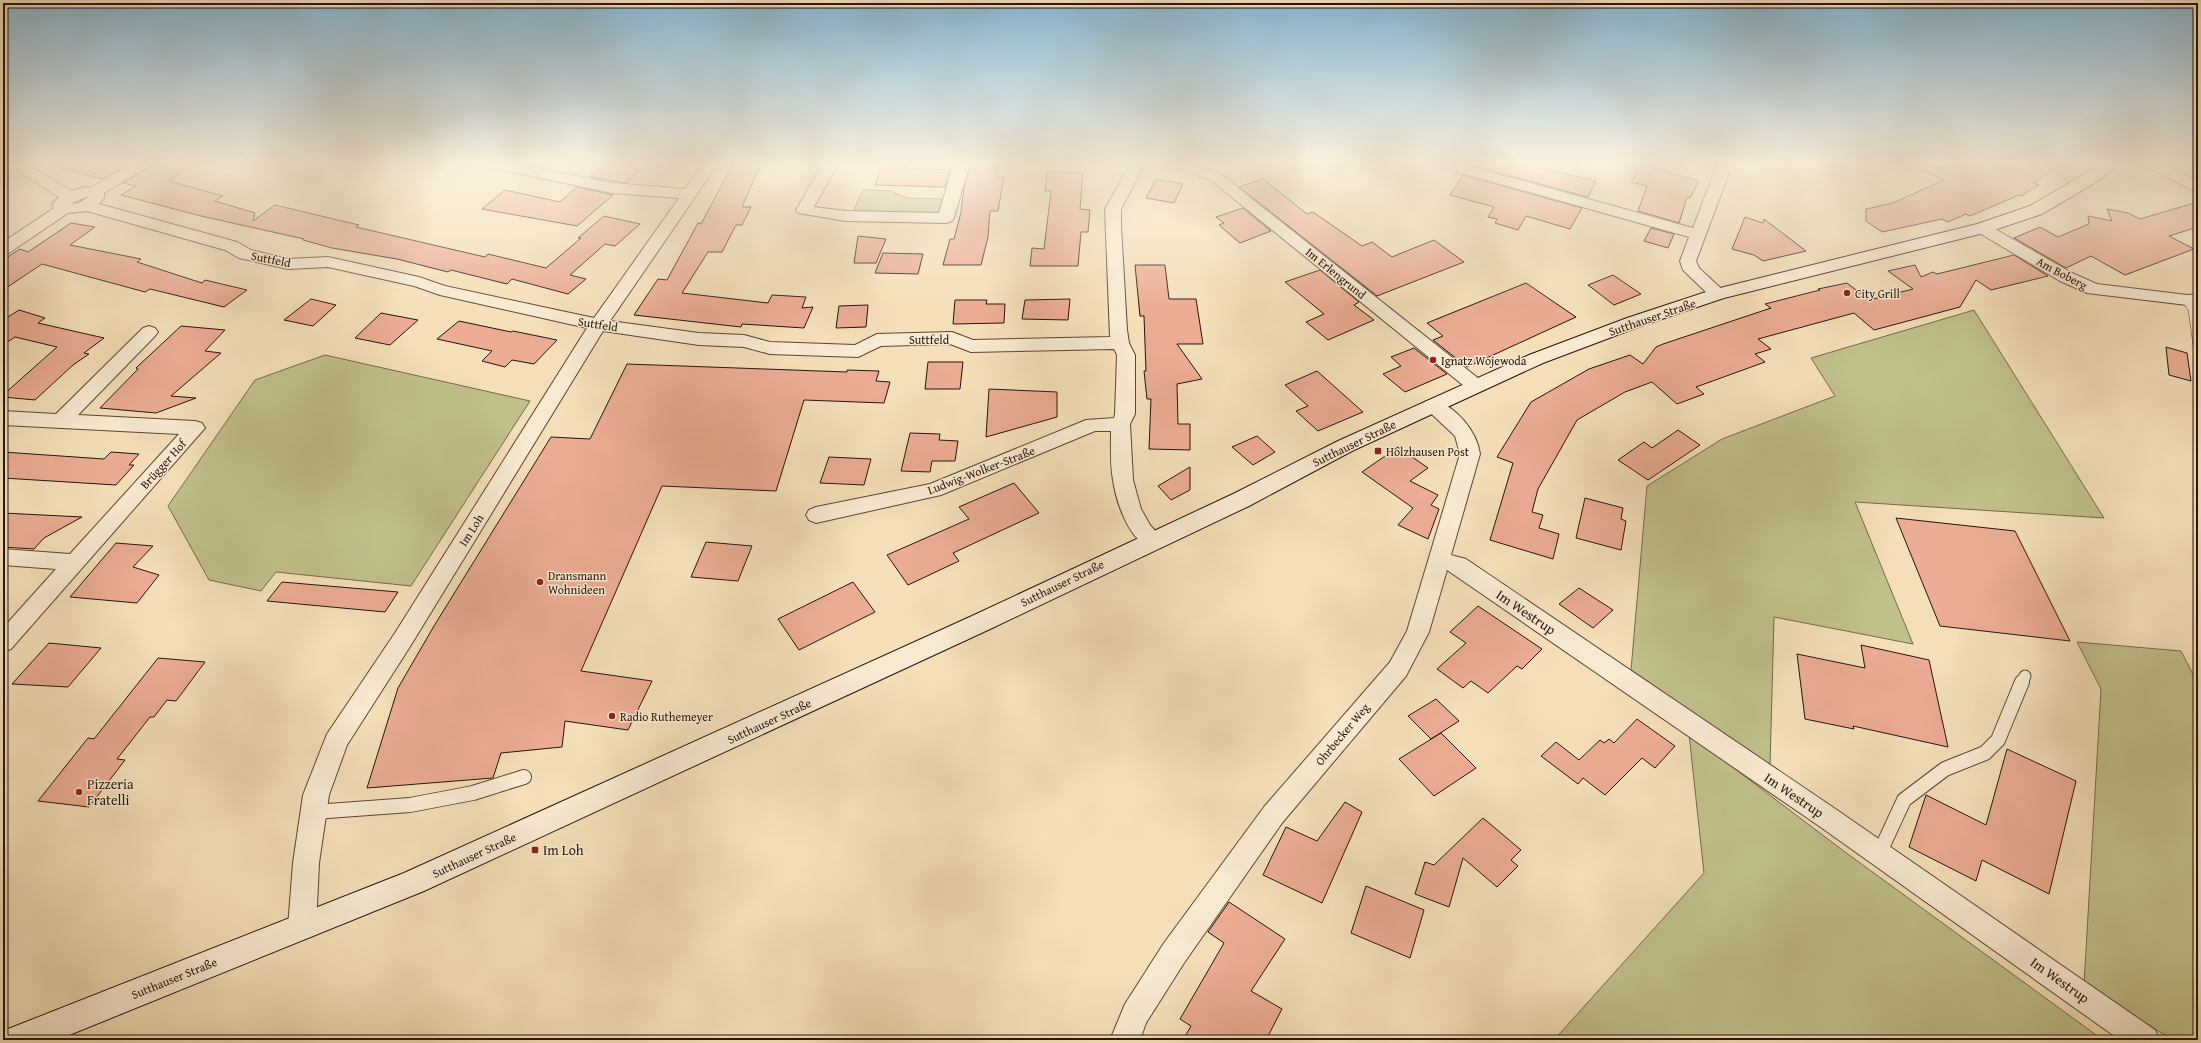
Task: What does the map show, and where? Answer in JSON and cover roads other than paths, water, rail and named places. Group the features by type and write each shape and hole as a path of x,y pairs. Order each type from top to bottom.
{"street":[{"path":"3,249 55,211"},
{"name":"Suttfeld","path":"125,211 225,244 246,254 288,264 328,262 419,282 440,290 598,325 699,339 744,341 770,348 858,351 877,340 952,338 970,346 1120,343"},
{"name":"Im Loh","path":"302,927 306,863 316,795 336,741 403,639 598,325 677,211"},
{"path":"809,211 846,216 946,218 948,211"},
{"path":"1113,211 1120,343 1126,355 1126,414 1120,424 1123,480 1131,509 1142,530 1152,540"},
{"name":"Im Erlengrund","path":"1258,211 1476,386"},
{"path":"1613,211 1697,234"},
{"path":"1706,211 1688,261 1691,270 1718,294"},
{"name":"Sutthauser Straße","path":"19,1040 414,882 926,648 1152,540 1241,500 1345,446 1536,359 1615,329 1718,294 1834,263 1982,228 2034,211"},
{"name":"Am Boberg","path":"1982,228 2066,277 2093,289 2192,300"},
{"path":"62,420 149,332"},
{"name":"Ohrbecker Weg","path":"1125,1040 1135,1014 1174,953 1273,815 1398,669 1418,632 1438,559 1470,454 1470,443 1462,430 1434,406"},
{"name":"Brügger Hof","path":"3,418 195,428 73,562 3,643"},
{"name":"Ludwig-Wolker-Straße","path":"816,515 934,490 1092,425 1120,424"},
{"path":"3,557 73,562"},
{"name":"Im Westrup","path":"1438,559 1458,565 1879,854 2145,1040"}],"lane":[{"path":"2192,300 2198,346"},
{"path":"1879,854 1904,800 1945,769 1985,753 1998,740 2026,676"},
{"path":"314,812 410,805 473,793 524,777"}],"place":[{"name":"City Grill","path":"1847,293"},
{"name":"Ignatz Wojewoda","path":"1433,360"},
{"name":"Holzhausen Post","path":"1378,451"},
{"name":"Dransmann Wohnideen","path":"540,582"},
{"name":"Radio Ruthemeyer","path":"612,716"},
{"name":"Pizzeria Fratelli","path":"79,792"},
{"name":"Im Loh","path":"535,850"}]}
